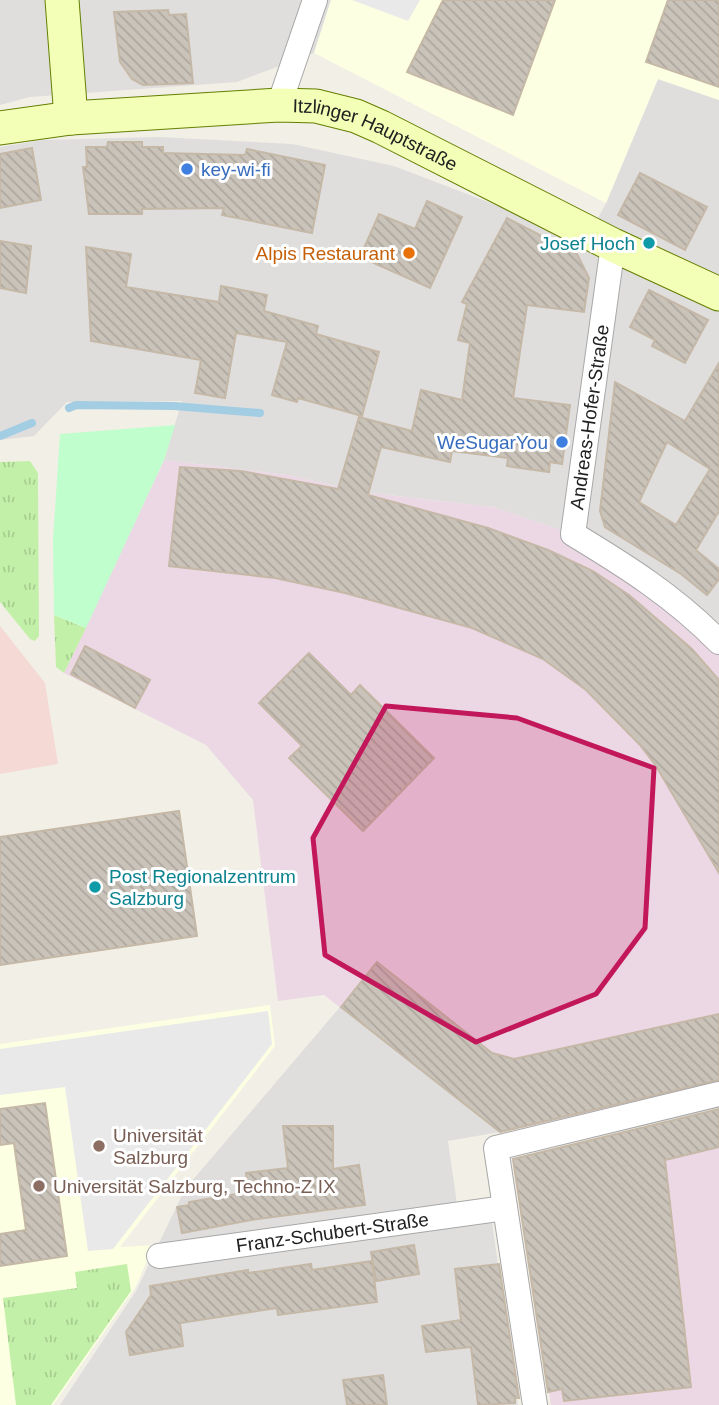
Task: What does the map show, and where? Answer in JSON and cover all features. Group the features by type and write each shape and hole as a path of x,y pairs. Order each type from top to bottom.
{"street":[{"path":"62,0 71,118"},
{"path":"279,106 315,0"},
{"name":"Itzlinger Hauptstraße","path":"0,128 71,118 316,106 356,116 613,245 719,293"},
{"name":"Andreas-Hofer-Straße","path":"613,245 573,534 649,580 688,611 719,642"},
{"path":"535,1405 496,1148 719,1094"},
{"name":"Franz-Schubert-Straße","path":"159,1256 505,1208"}],"highlighted area":[{"path":"386,706 517,718 654,768 645,928 596,994 476,1042 325,955 313,838"}],"shaded area":[{"path":"0,0 331,0 314,53 237,82 30,97 0,105"},
{"path":"331,0 719,0 719,100 658,79 606,203 314,53"},
{"path":"352,0 420,0 408,21"},
{"path":"658,79 719,100 719,642 573,534 493,507 362,492 288,475 164,460 182,401 67,402 34,436 0,440 0,147 43,140 158,137 292,144 394,166 501,207 583,247 606,203"},
{"path":"164,460 288,475 362,492 493,507 573,534 719,642 719,1086 500,1132 324,995 278,1001 253,800 206,745 64,673"},
{"path":"0,626 45,683 58,764 0,774"},
{"name":"Universität Salzburg","path":"270,1005 275,1046 120,1247 154,1245 135,1288 53,1405 0,1405 0,1044"},
{"path":"340,1007 500,1132 448,1141 460,1225 492,1222 518,1405 60,1405 136,1291 185,1189"},
{"path":"268,1011 272,1044 113,1249 88,1251 65,1087 0,1095 0,1049"},
{"path":"719,1116 719,1405 551,1405 513,1159"}],"green space":[{"path":"175,425 164,460 86,628 54,615 53,540 60,434"},
{"path":"30,461 38,473 39,636 35,641 30,639 0,602 0,462"},
{"path":"54,615 86,628 64,673 56,667"},
{"path":"127,1264 131,1291 51,1405 16,1405 3,1298 77,1288 75,1272"}],"building":[{"path":"443,0 555,0 513,115 407,72"},
{"path":"668,0 719,0 719,87 646,62"},
{"path":"168,10 169,15 186,14 193,83 143,85 132,79 120,62 114,12"},
{"path":"108,142 142,142 142,147 163,147 163,153 245,155 247,149 325,165 312,233 222,215 224,208 142,209 142,214 89,214 83,167 87,167 86,147 107,147"},
{"path":"32,148 41,200 0,208 0,154"},
{"path":"640,173 707,207 685,250 618,215"},
{"name":"Alpis Restaurant","path":"427,201 462,217 430,288 360,257 379,214 415,229"},
{"path":"507,218 577,254 589,278 584,312 527,305 513,398 570,405 562,464 550,462 549,472 507,466 508,458 452,451 450,462 381,447 368,495 488,528 548,550 593,571 629,595 692,649 719,680 719,873 656,766 640,745 586,690 543,659 472,628 345,593 275,578 169,566 180,467 241,471 338,489 359,417 412,431 421,390 462,400 470,343 458,340 467,304 462,302"},
{"path":"0,241 31,246 26,293 0,288"},
{"path":"86,247 131,254 126,287 219,302 221,286 267,295 264,311 318,326 316,334 379,352 362,416 298,398 297,402 272,395 287,342 236,333 225,398 195,393 201,360 91,341"},
{"path":"649,290 708,320 685,363 652,346 655,340 630,327"},
{"path":"719,363 719,511 696,550 719,569 719,579 707,595 681,574 605,527 600,511 615,382 685,421","holes":["667,442 710,469 676,525 639,502"]},
{"path":"85,646 150,680 135,708 71,674"},
{"path":"309,653 351,695 360,685 434,758 363,831 289,758 302,746 259,703"},
{"name":"Post Regionalzentrum Salzburg","path":"179,811 197,936 0,965 0,837"},
{"path":"377,962 492,1053 514,1059 719,1014 719,1080 500,1132 341,1007"},
{"name":"Universität Salzburg, Techno-Z IX","path":"45,1103 67,1256 0,1266 0,1234 26,1230 14,1143 0,1145 0,1109"},
{"path":"719,1109 719,1147 665,1160 691,1387 564,1401 562,1389 548,1392 513,1159"},
{"path":"283,1126 333,1126 333,1169 359,1165 365,1205 251,1220 182,1233 177,1207 189,1205 189,1202 248,1192 246,1173 288,1168"},
{"path":"414,1245 419,1274 376,1281 371,1252"},
{"path":"372,1261 377,1302 278,1315 277,1308 180,1323 183,1346 130,1355 126,1332 151,1295 150,1286 248,1270 248,1273 311,1264 312,1270"},
{"path":"499,1264 519,1398 515,1398 515,1403 478,1405 471,1347 426,1352 422,1326 461,1320 455,1269"},
{"path":"383,1375 387,1405 347,1405 343,1380"}],"waterway":[{"path":"69,408 76,405 174,406 260,413"},
{"path":"0,436 32,423"}],"place":[{"name":"key-wi-fi","path":"187,169"},
{"name":"Josef Hoch","path":"649,243"},
{"name":"Alpis Restaurant","path":"409,253"},
{"name":"WeSugarYou","path":"562,442"},
{"name":"Post Regionalzentrum Salzburg","path":"95,887"},
{"name":"Universität Salzburg","path":"99,1146"},
{"name":"Universität Salzburg, Techno-Z IX","path":"39,1186"}]}
